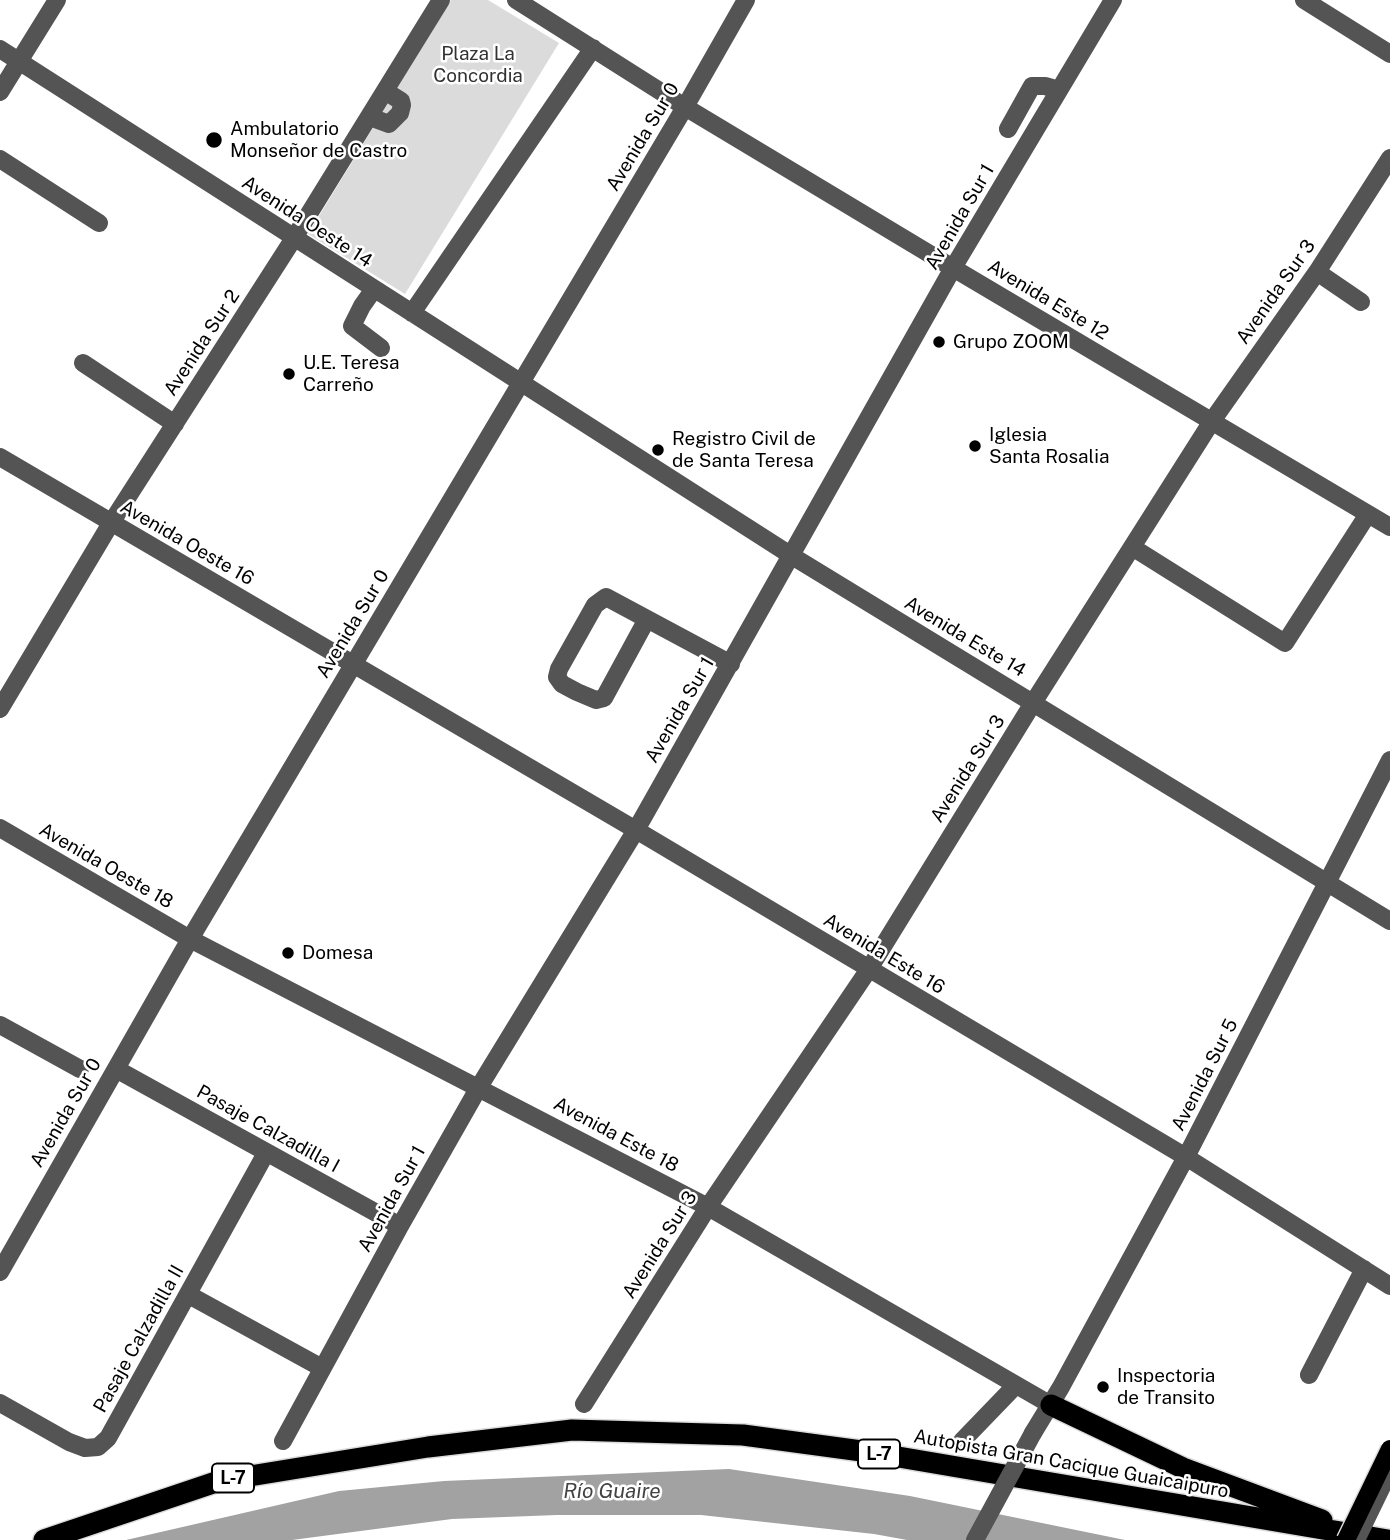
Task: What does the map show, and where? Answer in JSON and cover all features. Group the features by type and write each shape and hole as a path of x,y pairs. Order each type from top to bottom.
{"highway":[{"path":"1051,1405 1183,1468 1327,1522"},
{"name":"Autopista Gran Cacique Guaicaipuro","path":"44,1540 219,1480 428,1447 572,1430 743,1435 869,1452 1388,1540"}],"main road":[{"path":"1346,1540 1390,1449"}],"street":[{"path":"0,92 57,0"},
{"name":"Avenida Sur 2","path":"0,709 111,523 294,239 441,0"},
{"name":"Avenida Este 12","path":"516,0 685,107 1390,527"},
{"name":"Avenida Sur 0","path":"0,1272 190,939 746,0"},
{"name":"Avenida Sur 1","path":"284,1441 400,1226 479,1087 636,830 953,268 1113,0"},
{"path":"1304,0 1390,54"},
{"path":"412,313 593,48"},
{"name":"Avenida Oeste 14","path":"0,49 522,382"},
{"path":"1008,129 1032,86 1059,90"},
{"name":"Avenida Sur 3","path":"584,1404 708,1207 869,969 1033,703 1212,421 1317,272 1390,158"},
{"path":"0,159 99,223"},
{"path":"1317,272 1361,302"},
{"path":"374,289 352,326 381,348"},
{"path":"83,363 175,424"},
{"name":"Avenida Este 14","path":"522,382 792,556 1390,921"},
{"name":"Avenida Oeste 16","path":"0,457 353,663"},
{"path":"1132,547 1284,643 1368,514"},
{"path":"647,619 604,698 596,700 577,692 562,684 557,677 595,605 606,597 731,664"},
{"name":"Avenida Este 16","path":"353,663 1186,1157 1390,1286"},
{"name":"Avenida Sur 5","path":"975,1540 1186,1157 1390,760"},
{"name":"Avenida Oeste 18","path":"0,828 190,939"},
{"name":"Avenida Este 18","path":"190,939 708,1207 1051,1405"},
{"path":"0,1025 80,1069"},
{"name":"Pasaje Calzadilla I","path":"116,1069 400,1226"},
{"name":"Pasaje Calzadilla II","path":"0,1403 69,1442 85,1448 98,1447 108,1438 266,1153"},
{"path":"1309,1375 1364,1269"},
{"path":"189,1295 322,1368"},
{"path":"962,1441 1016,1385"},
{"path":"1356,1540 1390,1470"}],"green space":[{"name":"Plaza La Concordia","path":"451,0 488,0 559,43 405,294 308,234"}],"water":[{"name":"Río Guaire","path":"729,1469 910,1496 1125,1540 907,1540 701,1515 557,1515 452,1519 292,1540 126,1540 339,1491 444,1481"}],"place":[{"name":"Ambulatorio Monseñor de Castro","path":"214,140"},
{"name":"Grupo ZOOM","path":"939,342"},
{"name":"U.E. Teresa Carreño","path":"289,374"},
{"name":"Iglesia Santa Rosalia","path":"975,446"},
{"name":"Registro Civil de de Santa Teresa","path":"658,450"},
{"name":"Domesa","path":"288,953"},
{"name":"Inspectoria de Transito","path":"1103,1387"}]}
